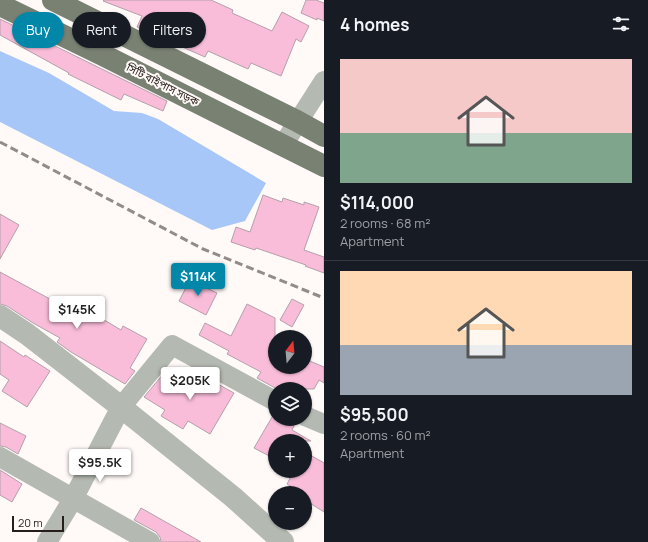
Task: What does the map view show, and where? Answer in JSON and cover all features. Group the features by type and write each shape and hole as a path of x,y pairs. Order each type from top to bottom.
{"main road":[{"path":"53,0 297,121 324,136"},
{"name":"সিটি বাইপাস সড়ক","path":"0,5 102,54 324,166"}],"street":[{"path":"283,145 324,81"},
{"path":"0,316 27,334 233,497 283,542"},
{"path":"47,542 73,499 121,408 172,345 268,397"},
{"path":"312,419 324,424"},
{"path":"0,456 150,542"}],"water":[{"path":"0,51 49,73 114,111 142,113 158,119 266,183 245,221 212,230 0,122"}],"building":[{"path":"211,0 233,10 232,13 272,31 282,12 309,26 301,42 296,39 281,76 251,63 248,69 208,51 205,57 185,48 206,48 206,12 139,12 139,15 103,1"},
{"path":"306,0 316,0 324,3 324,21 317,18 317,20 301,13"},
{"path":"0,19 12,25 12,42 0,35"},
{"path":"24,48 59,48 167,101 163,111 124,94 121,100 68,74 69,73"},
{"path":"263,195 282,202 283,198 304,205 304,202 319,207 304,250 324,257 324,273 305,266 306,265 256,248 255,250 231,242 236,227 250,232"},
{"path":"0,214 19,225 0,259"},
{"path":"0,272 74,312 79,305 121,330 123,326 147,339 130,368 135,371 125,384 71,352 57,342 60,338 7,306 0,304"},
{"path":"190,280 217,293 206,315 179,301"},
{"path":"292,299 304,305 292,327 280,320"},
{"path":"247,304 275,318 275,330 268,330 268,374 312,374 312,362 324,367 324,383 319,380 314,389 312,389 312,382 268,382 268,384 257,378 261,372 227,354 229,351 199,335 205,323 231,336"},
{"path":"0,341 24,357 25,355 50,371 27,407 2,391 9,380 0,374"},
{"path":"188,371 214,386 216,383 234,393 210,434 188,421 183,429 161,416 165,410 144,397 165,372 182,382"},
{"path":"0,423 26,436 18,454 6,447 0,446"},
{"path":"268,424 268,426 294,426 292,430 299,434 268,434 268,455 254,448"},
{"path":"312,456 324,463 324,512 312,504 312,486 290,486 287,484 290,478 312,478"},
{"path":"0,470 22,484 12,502 0,495"},
{"path":"141,508 201,542 161,542 160,537 156,532 134,520"}],"railway":[{"path":"0,142 203,249 324,298"}]}
